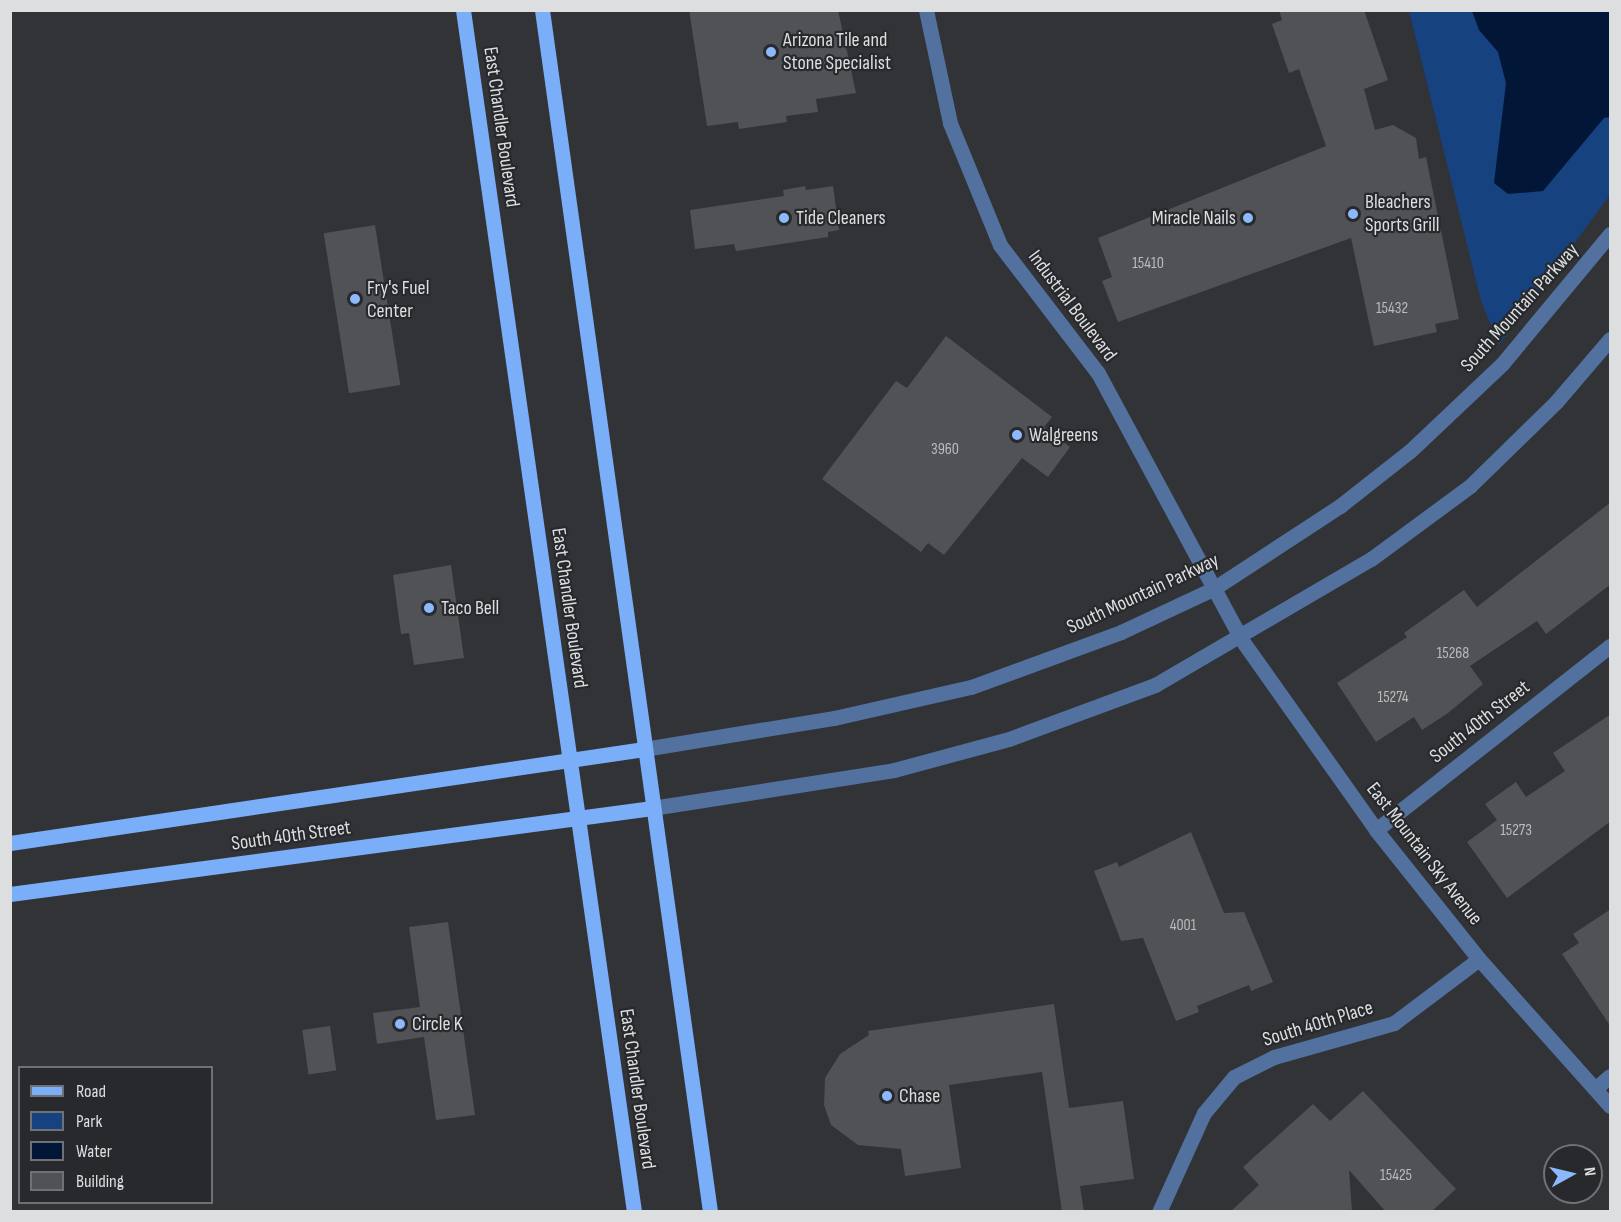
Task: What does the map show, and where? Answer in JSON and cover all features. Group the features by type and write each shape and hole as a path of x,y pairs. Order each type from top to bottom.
{"main road":[{"name":"East Chandler Boulevard","path":"464,10 634,1212"},
{"path":"542,10 710,1212"},
{"name":"South 40th Street","path":"10,843 644,749"},
{"name":"South 40th Street","path":"10,894 652,808"}],"street":[{"name":"Industrial Boulevard","path":"926,10 950,123 1000,245 1098,374 1225,612"},
{"name":"South Mountain Parkway","path":"644,749 834,718 971,687 1121,632 1213,589 1340,506 1410,451 1502,364 1611,234"},
{"path":"652,808 884,772 963,754 1155,685 1242,639 1371,559 1470,486 1556,402 1611,339"},
{"name":"East Mountain Sky Avenue","path":"1225,612 1376,830 1479,959 1611,1106"},
{"name":"South 40th Street","path":"1376,830 1611,646"},
{"name":"South 40th Place","path":"1159,1212 1204,1113 1234,1077 1274,1057 1394,1023 1479,959"},
{"path":"1596,1088 1611,1076"}],"green space":[{"path":"1409,11 1610,11 1610,195 1499,345 1481,301"}],"water":[{"path":"1472,11 1610,11 1610,117 1604,118 1543,191 1508,194 1494,183 1506,83 1498,52 1479,30"}],"building":[{"name":"Arizona Tile and Stone Specialist","path":"689,10 838,10 856,93 816,99 818,112 786,116 787,122 739,129 738,122 707,126"},
{"path":"1279,10 1364,10 1388,80 1364,89 1375,130 1393,125 1416,138 1419,159 1426,157 1459,319 1435,324 1437,332 1374,346 1351,238 1118,322 1102,281 1112,277 1098,238 1326,146 1299,69 1289,73 1272,24 1282,20"},
{"name":"Tide Cleaners","path":"805,186 806,190 833,186 839,230 828,232 828,237 736,251 734,244 695,249 690,210 784,196 783,190"},
{"path":"375,225 400,385 349,393 324,233"},
{"name":"Walgreens","path":"946,336 1052,417 1044,427 1070,447 1048,477 1022,458 944,555 928,543 921,552 822,479 896,381 907,388"},
{"path":"1611,502 1611,584 1546,634 1537,621 1470,666 1483,684 1448,713 1422,730 1414,717 1376,742 1337,683 1407,637 1404,633 1464,590 1477,607"},
{"name":"Taco Bell","path":"451,565 464,658 414,665 409,633 401,634 393,575"},
{"path":"1611,714 1611,821 1507,898 1467,842 1497,820 1485,804 1516,782 1526,797 1565,771 1553,753"},
{"path":"1191,832 1224,913 1244,912 1273,982 1251,991 1249,985 1197,1006 1199,1012 1176,1021 1143,938 1121,941 1094,871 1117,862 1119,867"},
{"path":"1611,909 1611,1027 1562,954 1579,943 1573,934"},
{"path":"448,922 475,1115 436,1120 424,1037 377,1044 373,1013 420,1007 409,927"},
{"path":"1054,1004 1069,1108 1123,1101 1134,1179 1080,1186 1084,1212 1062,1212 1042,1072 949,1085 961,1168 905,1176 901,1149 858,1145 831,1125 824,1105 825,1078 840,1054 869,1035 868,1031"},
{"path":"330,1026 336,1071 309,1074 302,1030"},
{"path":"1363,1091 1456,1189 1431,1212 1386,1212 1349,1170 1352,1212 1230,1212 1259,1185 1243,1167 1313,1104 1330,1121"}],"place":[{"name":"Arizona Tile and Stone Specialist","path":"771,52"},
{"name":"Bleachers Sports Grill","path":"1353,214"},
{"name":"Tide Cleaners","path":"784,218"},
{"name":"Miracle Nails","path":"1248,218"},
{"name":"Fry's Fuel Center","path":"355,299"},
{"name":"Walgreens","path":"1017,435"},
{"name":"Taco Bell","path":"429,608"},
{"name":"Circle K","path":"400,1024"},
{"name":"Chase","path":"887,1096"}]}
